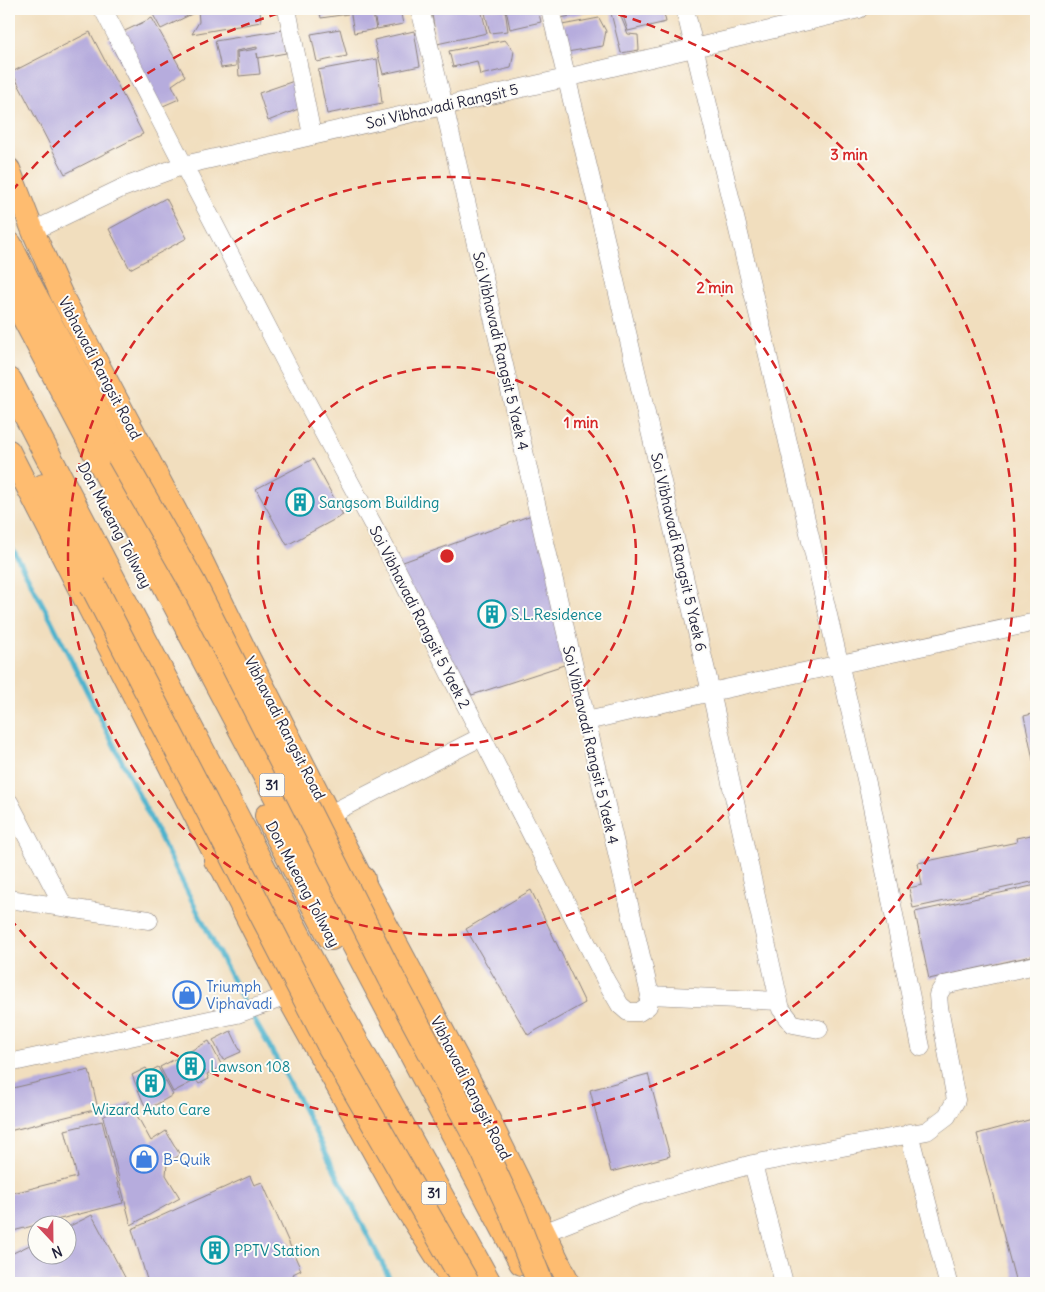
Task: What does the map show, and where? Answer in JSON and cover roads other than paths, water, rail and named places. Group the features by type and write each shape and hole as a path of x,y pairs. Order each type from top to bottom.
{"highway":[{"path":"9,245 120,456 192,584 391,976 484,1151 513,1214 540,1283"},
{"name":"31","path":"9,288 533,1283"},
{"name":"Don Mueang Tollway","path":"9,322 344,961 520,1283"},
{"name":"Don Mueang Tollway","path":"9,381 312,963 488,1283"},
{"name":"31","path":"9,392 175,718 290,938 485,1283"},
{"path":"9,419 331,1047 466,1283"},
{"path":"217,860 290,938"},
{"path":"362,879 375,983"}],"main road":[{"name":"Vibhavadi Rangsit Road","path":"9,169 33,231 62,296 199,555 247,654 362,879 476,1093 569,1283"},
{"name":"31","path":"9,451 287,996 401,1202 453,1283"}],"street":[{"name":"Soi Vibhavadi Rangsit 5 Yaek 2","path":"103,9 394,564 606,981 620,1005 628,1012 638,1012 648,1006 650,996"},
{"path":"288,9 312,135"},
{"name":"Soi Vibhavadi Rangsit 5 Yaek 4","path":"420,9 650,996"},
{"name":"Soi Vibhavadi Rangsit 5 Yaek 6","path":"550,9 711,692 778,1001 781,1009 793,1024 818,1029"},
{"path":"685,9 763,334 869,792 921,1047"},
{"name":"Soi Vibhavadi Rangsit 5","path":"33,231 122,188 184,165 859,9"},
{"path":"586,721 1036,622"},
{"path":"330,814 481,737"},
{"path":"9,802 64,907"},
{"path":"9,899 149,920"},
{"path":"543,1233 637,1196 753,1164 927,1131 947,1116 956,1100 938,1006 938,995 944,986 1036,965"},
{"path":"9,1064 248,1010 287,996"},
{"path":"650,996 778,1001"},
{"path":"909,1133 948,1283"},
{"path":"753,1164 784,1283"}],"waterway":[{"path":"9,542 51,620 243,1000 293,1088 392,1283"}],"place":[{"name":"Sangsom Building","path":"300,502"},
{"name":"S.L.Residence","path":"492,614"},
{"name":"Triumph Viphavadi","path":"187,995"},
{"name":"Lawson 108","path":"191,1066"},
{"name":"Wizard Auto Care","path":"151,1083"},
{"name":"B-Quik","path":"144,1159"},
{"name":"PPTV Station","path":"215,1250"}]}
